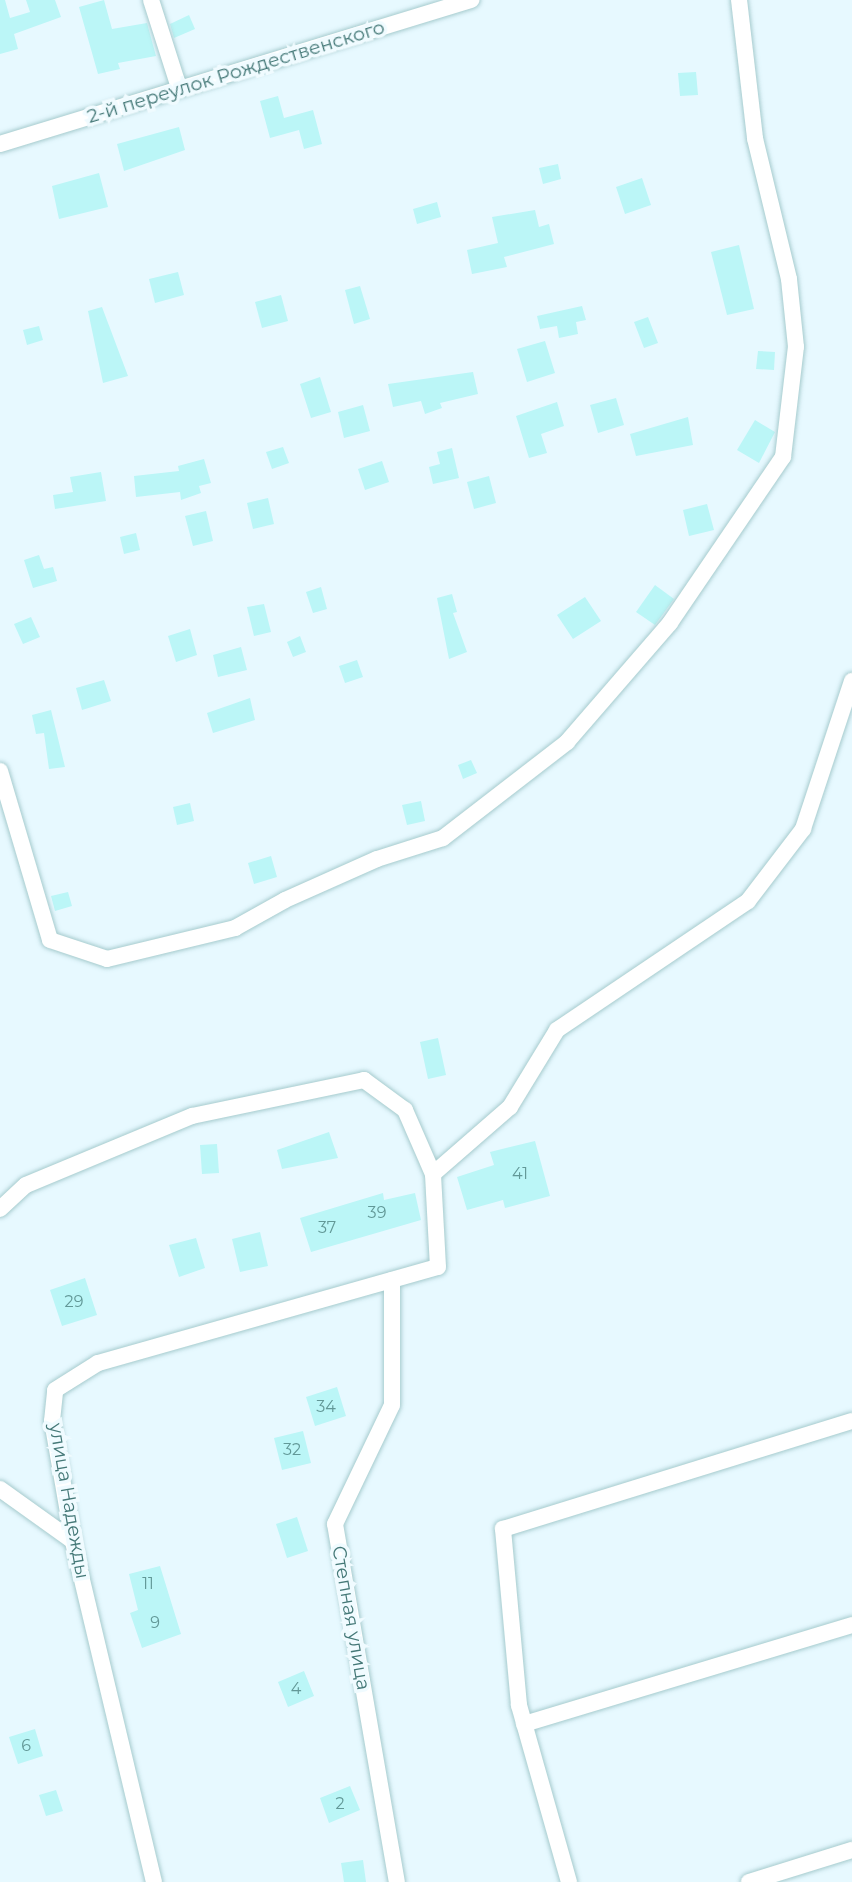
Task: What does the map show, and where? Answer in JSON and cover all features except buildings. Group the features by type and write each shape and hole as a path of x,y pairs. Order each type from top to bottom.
{"street":[{"path":"151,0 179,88"},
{"name":"2-й переулок Рождественского","path":"0,144 472,0"},
{"path":"0,771 50,940 107,958 235,928 285,900 365,864 443,838 567,742 670,623 783,457 796,347 789,279 755,138 739,0"},
{"path":"0,1209 26,1185 192,1116 364,1080 405,1110 433,1174 510,1107 557,1030 748,901 803,829 850,686"},
{"name":"улица Надежды","path":"154,1882 73,1541 52,1421 55,1390 98,1363 438,1267 433,1174"},
{"name":"Степная улица","path":"392,1280 392,1405 335,1524 397,1882"},
{"path":"569,1882 524,1724 503,1530 852,1421"},
{"path":"0,1489 73,1541"},
{"path":"524,1724 852,1625"},
{"path":"750,1882 852,1850"}]}
